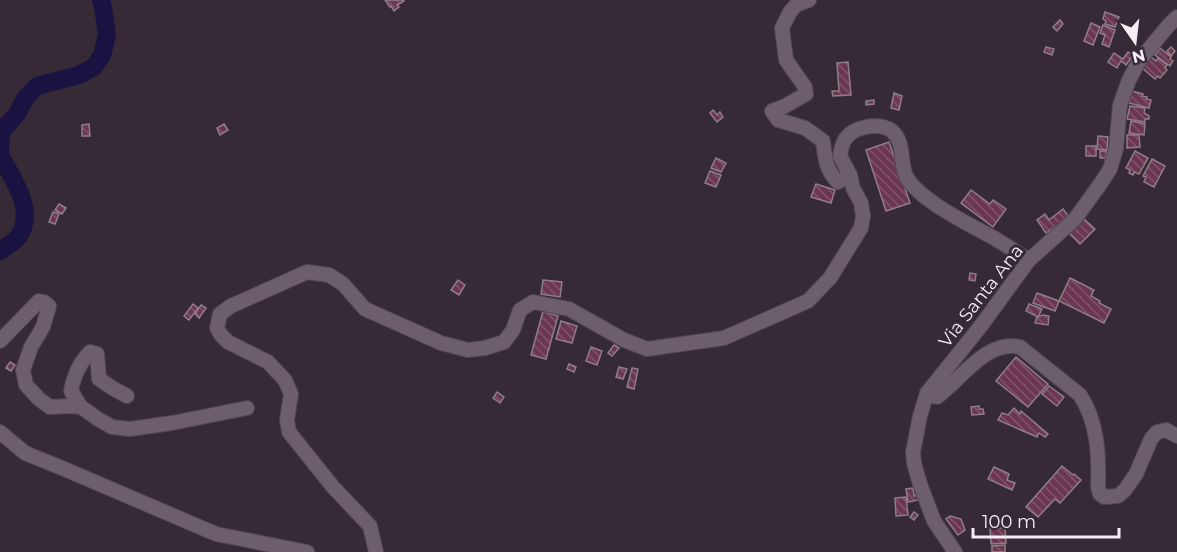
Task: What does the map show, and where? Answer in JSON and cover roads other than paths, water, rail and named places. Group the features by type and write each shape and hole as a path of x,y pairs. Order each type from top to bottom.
{"street":[{"path":"809,0 796,5 782,28 786,60 805,87 806,94 772,111 778,120 805,128 823,141 825,161 831,176 838,182 850,175"},
{"name":"Via Santa Ana","path":"955,552 934,521 914,463 920,416 927,393 980,327 1029,260 1075,219 1110,169 1116,149 1120,105 1129,80 1139,61 1177,17"},
{"path":"376,552 370,526 333,487 289,432 287,420 291,394 285,380 268,362 228,342 221,335 217,328 220,314 231,306 307,272 329,275 343,284 365,309 441,343 468,350 504,342 513,330 520,310 533,302 569,309 624,340 647,349 724,338 808,301 830,278 861,228 863,216 861,203 840,156 846,137 856,131 880,126 893,132 900,143 906,177 921,194 1029,260"},
{"path":"0,341 39,301 49,306 43,327 31,347 23,370 26,385 50,407 81,407"},
{"path":"927,393 937,397 983,356 1011,345 1020,347 1080,395 1085,402 1098,443 1098,487 1100,494 1104,497 1118,496 1125,490 1136,474 1151,439 1157,432 1166,430 1177,436"},
{"path":"127,396 99,379 97,354 90,352 74,375 71,391 81,407 112,427 130,429 247,408"},
{"path":"0,432 25,453 216,534 306,552"}],"waterway":[{"path":"0,152 1,132 17,114 26,97 37,86 79,75 94,67 102,55 107,35 101,0"},
{"path":"0,155 16,184 24,205 25,215 24,226 19,236 0,251"}]}
